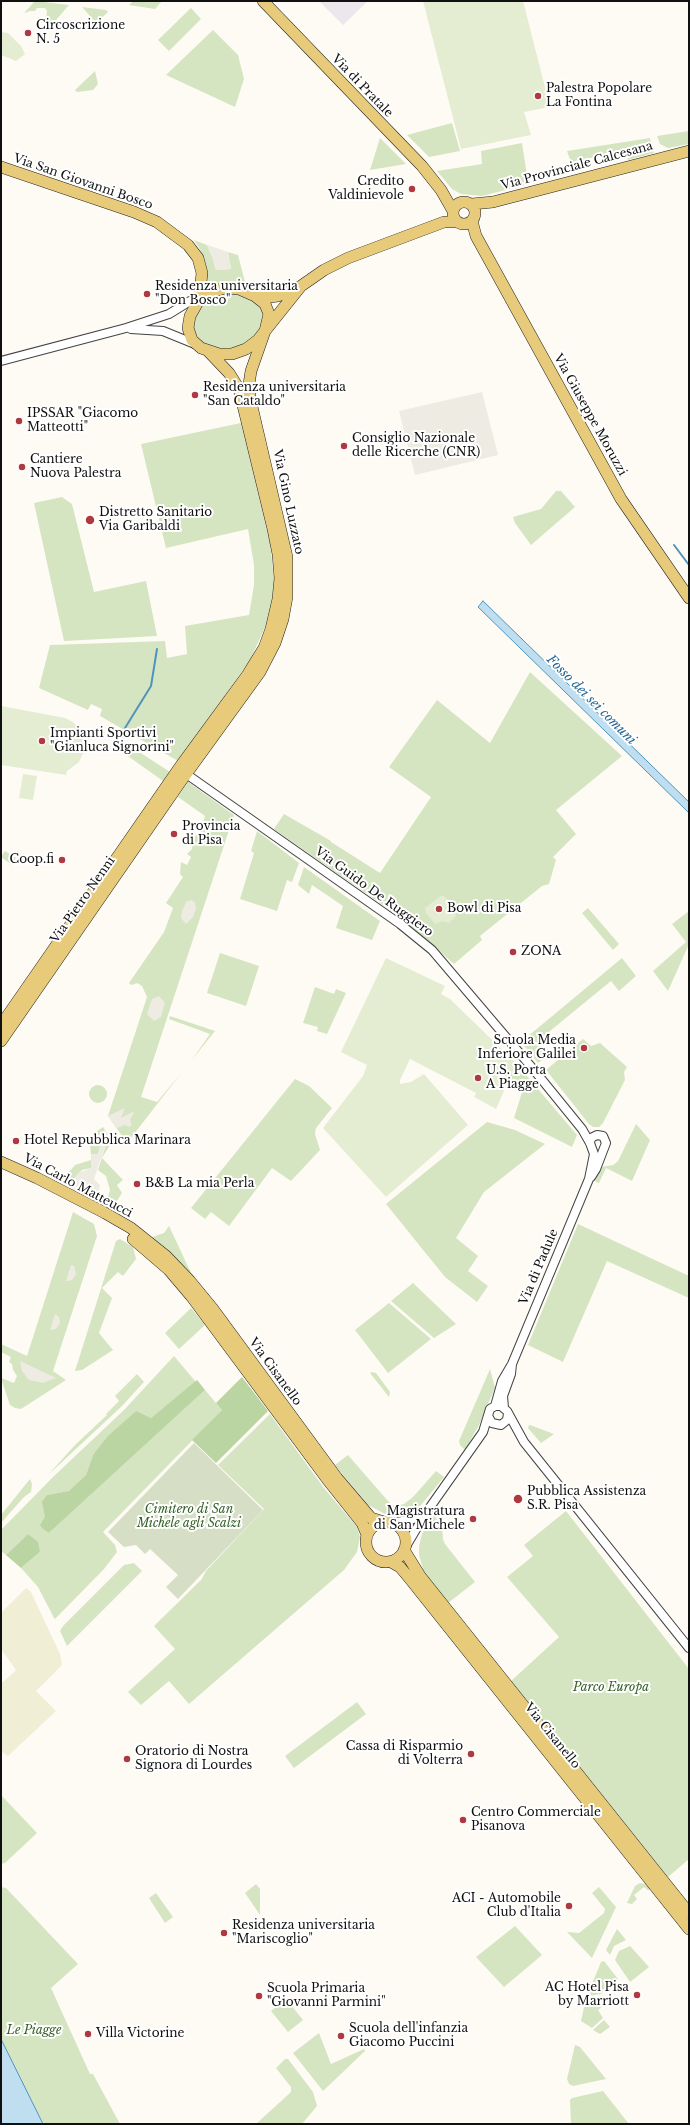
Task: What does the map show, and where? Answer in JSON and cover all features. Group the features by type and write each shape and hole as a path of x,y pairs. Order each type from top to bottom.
{"main road":[{"name":"Via di Pratale","path":"264,1 431,176 462,216"},
{"name":"Via Provinciale Calcesana","path":"462,216 466,201 472,204 493,202 689,151"},
{"name":"Via San Giovanni Bosco","path":"1,167 127,210 157,222 184,241 198,258 202,272 198,301"},
{"path":"301,286 265,331 254,343 241,352 226,354 205,349 192,340 188,328 190,316 198,301 208,293 225,288 239,290 255,296 273,297 301,286 336,263 462,216 493,202"},
{"name":"Via Giuseppe Moruzzi","path":"462,216 476,236 535,344 540,363 596,465 689,598"},
{"path":"255,296 265,304 268,310 265,331"},
{"name":"Via Gino Luzzato","path":"183,771 260,672 275,643 285,609 288,585 286,550 249,391 251,371 265,331"},
{"name":"Via Gino Luzzato","path":"183,771 257,661 271,629 280,584 277,547 241,396 229,372 205,349"},
{"name":"Via Pietro Nenni","path":"1,1025 183,771"},
{"name":"Via Pietro Nenni","path":"1,1041 183,771"},
{"name":"Via Carlo Matteucci","path":"1,1162 37,1178 105,1213 138,1238"},
{"name":"Via Carlo Matteucci","path":"1,1169 90,1212 138,1238"},
{"name":"Via Cisanello","path":"138,1238 166,1256 190,1281 213,1309 337,1478 371,1518 388,1523"},
{"name":"Via Cisanello","path":"138,1238 169,1270 191,1296 327,1479 362,1523 367,1535"},
{"path":"388,1523 400,1529 404,1534 404,1549 398,1558 392,1562 381,1562 371,1556 366,1546 367,1535 372,1527 388,1523"},
{"name":"Via Cisanello","path":"404,1549 420,1576 689,1913"},
{"name":"Via Cisanello","path":"392,1562 410,1579 689,1929"}],"street":[{"path":"1,361 126,328 169,314 190,301 198,301"},
{"path":"126,328 168,333 205,349"},
{"name":"Via Guido De Ruggiero","path":"183,771 400,924 432,950 475,998 582,1129 592,1146"},
{"name":"Via Guido De Ruggiero","path":"582,1129 595,1135"},
{"path":"599,1134 605,1138 605,1147 599,1150 592,1146 595,1135 599,1134"},
{"name":"Via di Padule","path":"589,1179 592,1146"},
{"name":"Via di Padule","path":"494,1406 497,1391 506,1372 512,1364 589,1179 596,1169 605,1147"},
{"name":"Via di Padule","path":"506,1410 503,1396 511,1374 512,1364"},
{"path":"404,1549 428,1510 483,1432 489,1411 494,1406 506,1410 524,1442 689,1648"},
{"path":"483,1432 507,1420 506,1410"},
{"path":"488,1416 492,1424 499,1425 524,1442"},
{"path":"388,1523 409,1521 428,1510"}],"shaded area":[{"path":"319,1 368,1 343,25"},
{"path":"207,245 228,252 231,269 216,270"},
{"path":"482,392 498,455 415,475 399,411"},
{"path":"191,900 195,902 196,909 193,917 186,924 181,918 182,911 186,902"},
{"path":"159,996 165,1003 161,1017 154,1021 147,1014 152,999"},
{"path":"125,1108 121,1118 135,1111 130,1120 132,1125 129,1127 125,1125 117,1128 108,1116"},
{"path":"105,1130 109,1135 94,1179 100,1185 96,1196 101,1204 90,1198 90,1191 94,1188 92,1185 89,1185 87,1188 73,1189 57,1181 61,1173 66,1175 64,1178 72,1181 78,1173 91,1168 91,1154 98,1154"},
{"path":"71,1265 74,1266 76,1274 72,1280 66,1281"},
{"path":"55,1314 59,1317 60,1323 56,1329 50,1330"},
{"path":"20,1361 56,1378 43,1383 29,1380 22,1371"},
{"path":"26,1588 31,1592 60,1654 62,1665 36,1691 56,1711 8,1756 1,1751 1,1684 16,1670 1,1649 1,1613"}],"green space":[{"path":"35,1 69,5 50,27 46,24 47,11 45,8 37,8 35,11 25,12"},
{"path":"133,1 162,1 155,9 129,5"},
{"path":"423,1 523,1 550,107 524,112 531,135 461,149"},
{"path":"82,7 106,10 108,12 96,23"},
{"path":"191,8 201,19 169,51 158,40"},
{"path":"213,30 238,55 244,79 235,107 166,75"},
{"path":"1,32 8,33 21,46 25,54 16,61 1,55"},
{"path":"95,71 98,84 93,90 77,92 75,90"},
{"path":"452,123 460,151 429,157 407,135"},
{"path":"689,131 689,144 668,148 660,144 657,136"},
{"path":"380,138 406,164 370,170"},
{"path":"650,138 654,153 628,160 627,157 647,151 645,143 580,161 582,171 573,168 567,151"},
{"path":"522,143 528,182 525,185 482,196 461,194 452,189 437,171 482,164 481,151"},
{"path":"194,240 207,245 216,270 231,269 228,252 238,255 246,286 231,283 205,287 206,264 201,251"},
{"path":"234,293 259,303 264,314 261,328 251,341 235,349 219,349 206,345 197,336 193,326 201,303 217,294"},
{"path":"241,423 270,543 274,579 272,602 266,625 250,660 178,761 100,716 102,709 91,704 88,710 39,688 50,645 165,641 167,658 187,654 185,626 249,615 254,585 254,565 248,529 166,548 141,444"},
{"path":"556,491 561,491 575,507 531,545 515,523 513,517 541,509"},
{"path":"62,497 72,504 94,592 146,581 157,636 64,641 34,503"},
{"path":"530,672 622,756 556,810 576,834 553,857 556,860 549,884 542,886 480,936 482,940 454,964 404,920 274,829 284,814 331,841 380,873 431,797 389,767 437,700 490,743"},
{"name":"Impianti Sportivi \"Gianluca Signorini\"","path":"1,706 65,718 73,722 80,730 84,743 84,751 79,762 67,771 66,775 1,765"},
{"path":"116,741 127,744 170,772 163,781 111,744"},
{"path":"23,774 37,776 33,800 19,798"},
{"path":"188,782 234,815 141,1097 157,1102 182,1072 127,1143 108,1116 147,997 142,986 137,983 131,985 129,983 164,932 173,908 166,903 183,877 180,874 181,862 187,865 191,857 187,854 192,849 193,840 198,832 200,832 205,816 178,797"},
{"path":"257,831 299,863 292,882 287,880 277,911 240,899 254,853 251,851"},
{"path":"5,851 16,858 12,865 1,857"},
{"path":"304,867 380,921 372,940 336,928 343,906 312,885 309,894 298,885"},
{"name":"Bowl di Pisa","path":"442,895 453,903 456,916 449,923 442,921 435,924 426,913 425,908"},
{"path":"588,908 619,944 613,950 582,913"},
{"path":"689,911 689,944 668,991 653,971 686,942 672,924"},
{"path":"220,953 259,966 246,1006 207,993"},
{"name":"U.S. Porta A Piagge","path":"386,958 445,986 441,994 450,999 516,1063 496,1109 474,1097 476,1093 410,1059 400,1080 400,1084 411,1082 424,1074 468,1125 386,1197 323,1128 363,1076 367,1065 341,1052"},
{"path":"622,958 636,976 619,991 611,981 539,1040 550,1054 538,1063 521,1042"},
{"path":"315,987 334,994 336,989 346,993 327,1034 317,1031 318,1027 303,1023"},
{"path":"170,1016 215,1031 191,1061 210,1034 169,1019"},
{"path":"583,1039 591,1046 600,1043 627,1067 624,1072 625,1080 603,1123 599,1127 593,1127 589,1124 546,1070"},
{"path":"516,1063 577,1135 572,1147 514,1118 523,1089 508,1082"},
{"path":"295,1079 309,1086 332,1108 316,1128 315,1134 320,1150 291,1181 272,1168 229,1226 211,1212 205,1219 191,1208"},
{"path":"98,1085 104,1088 107,1094 104,1100 98,1103 92,1100 89,1094 92,1088"},
{"path":"487,1122 515,1130 545,1144 484,1192 456,1238 478,1256 468,1271 488,1286 477,1302 445,1277 386,1204"},
{"path":"636,1124 650,1140 632,1181 606,1168 599,1183 596,1182 595,1179 601,1167 613,1165 618,1161"},
{"path":"103,1127 105,1130 98,1154 91,1154 89,1137"},
{"path":"109,1135 113,1140 102,1158 123,1180 117,1185 122,1193 111,1210 100,1205 96,1196 99,1193 108,1197 110,1190 106,1176 98,1170"},
{"path":"91,1160 91,1168 82,1170 72,1181 64,1178 75,1165"},
{"path":"90,1184 94,1187 90,1191 90,1198 73,1189 87,1188"},
{"path":"73,1212 94,1224 97,1236 53,1371 66,1380 21,1409 15,1408 10,1405 1,1378 14,1383 17,1376 13,1370 12,1364 9,1362 11,1357 1,1352 1,1344 27,1356"},
{"path":"578,1224 689,1276 689,1298 607,1261 563,1362 528,1345"},
{"path":"169,1226 192,1275 152,1237 164,1233"},
{"path":"120,1239 133,1247 136,1259 123,1276 118,1272 102,1288 112,1298 99,1333 113,1350 82,1370 75,1371 116,1241"},
{"path":"413,1283 456,1324 434,1338 391,1301"},
{"path":"389,1303 431,1339 388,1373 355,1330"},
{"path":"191,1308 205,1325 179,1349 165,1333"},
{"path":"174,1356 196,1382 151,1418 137,1411 93,1455 86,1475 70,1491 47,1495 44,1530 49,1533 205,1390 222,1410 103,1532 115,1545 117,1552 104,1569 55,1619 38,1587 21,1568 40,1552 28,1534 6,1555 1,1551 1,1530 53,1477 124,1410"},
{"path":"490,1369 495,1388 479,1425 465,1450 460,1445 459,1441"},
{"path":"370,1373 376,1373 390,1392 389,1397"},
{"path":"137,1374 144,1382 122,1406 48,1475 75,1445 107,1415 106,1414 119,1401 115,1396"},
{"path":"242,1377 268,1411 216,1463 192,1440 222,1410 216,1403"},
{"path":"197,1380 205,1390 49,1533 44,1530 40,1525 45,1517 42,1502 47,1495 69,1491 86,1475 93,1455 108,1436 134,1413 137,1411 151,1418"},
{"path":"270,1414 324,1488 357,1527 360,1537 357,1552 344,1570 189,1704 169,1681 141,1705 128,1692 175,1649 154,1626 201,1580 206,1571 264,1509 218,1465"},
{"path":"529,1425 554,1434 541,1443 528,1428"},
{"name":"Cimitero di San Michele agli Scalzi","path":"194,1443 263,1510 178,1599 166,1587 178,1575 150,1549 145,1554 136,1545 124,1547 108,1532"},
{"path":"348,1455 394,1506 404,1504 413,1497 436,1471 444,1477 417,1510 405,1514 385,1514 368,1505 335,1465"},
{"path":"30,1479 32,1484 31,1492 24,1497 1,1523 1,1515"},
{"name":"Parco Europa","path":"566,1511 689,1669 689,1859 668,1877 511,1681 559,1637 507,1577 533,1556 524,1545"},
{"path":"434,1515 442,1528 445,1544 475,1582 448,1603 424,1573 419,1555 419,1546 422,1534"},
{"path":"28,1534 38,1542 40,1552 21,1568 6,1555"},
{"path":"134,1563 142,1571 67,1646 60,1631 63,1626 124,1565"},
{"path":"357,1702 366,1714 294,1768 285,1756"},
{"path":"1,1795 37,1833 5,1863 1,1864"},
{"path":"640,1883 646,1884 650,1889 648,1890 644,1887 634,1895 637,1899 632,1904 627,1903 635,1886"},
{"path":"256,1884 260,1889 260,1915 245,1893"},
{"name":"Le Piagge","path":"1,1887 6,1888 78,1964 51,1988 90,2074 93,2074 120,2124 43,2124 1,2039"},
{"path":"599,1887 616,1907 592,1958 567,1932 579,1933 604,1913 605,1909 592,1893"},
{"path":"156,1893 173,1917 165,1923 149,1898"},
{"path":"515,1926 542,1955 504,1987 476,1957"},
{"path":"617,1929 626,1940 614,1946 610,1955 606,1950"},
{"path":"630,1946 649,1967 630,1982 615,1960 619,1951"},
{"path":"604,1961 618,1979 601,1994 587,1996 601,1962"},
{"path":"286,1999 303,2020 288,2032 271,2011"},
{"path":"608,2002 598,2010 603,2018 592,2028 581,2021 584,2007"},
{"path":"604,2020 610,2027 600,2034 593,2030"},
{"path":"319,2033 331,2064 364,2049 365,2051 323,2091 293,2053"},
{"path":"575,2045 580,2047 606,2079 573,2086 569,2084 567,2079"},
{"path":"285,2059 288,2059 313,2092 317,2106 302,2124 256,2124 291,2092 291,2087 276,2068"},
{"path":"603,2091 629,2124 571,2124 570,2100 572,2098"}],"water":[{"path":"483,601 689,802 689,813 478,607"},
{"path":"1,2039 43,2124 1,2124"}],"waterway":[{"path":"674,545 689,565"},
{"path":"125,728 151,686 157,649"}],"place":[{"name":"Circoscrizione N. 5","path":"28,33"},
{"name":"Palestra Popolare La Fontina","path":"538,96"},
{"name":"Credito Valdinievole","path":"412,189"},
{"name":"Residenza universitaria \"Don Bosco\"","path":"147,294"},
{"name":"Residenza universitaria \"San Cataldo\"","path":"195,395"},
{"name":"IPSSAR \"Giacomo Matteotti\"","path":"19,421"},
{"name":"Consiglio Nazionale delle Ricerche (CNR)","path":"344,446"},
{"name":"Cantiere Nuova Palestra","path":"22,467"},
{"name":"Distretto Sanitario Via Garibaldi","path":"90,520"},
{"name":"Impianti Sportivi \"Gianluca Signorini\"","path":"42,741"},
{"name":"Provincia di Pisa","path":"174,834"},
{"name":"Coop.fi","path":"62,860"},
{"name":"Bowl di Pisa","path":"439,909"},
{"name":"ZONA","path":"513,952"},
{"name":"Scuola Media Inferiore Galilei","path":"584,1048"},
{"name":"U.S. Porta A Piagge","path":"478,1078"},
{"name":"Hotel Repubblica Marinara","path":"16,1141"},
{"name":"B&B La mia Perla","path":"137,1184"},
{"name":"Pubblica Assistenza S.R. Pisa","path":"518,1499"},
{"name":"Magistratura di San Michele","path":"473,1519"},
{"name":"Cassa di Risparmio di Volterra","path":"471,1754"},
{"name":"Oratorio di Nostra Signora di Lourdes","path":"127,1759"},
{"name":"Centro Commerciale Pisanova","path":"463,1820"},
{"name":"ACI - Automobile Club d'Italia","path":"569,1906"},
{"name":"Residenza universitaria \"Mariscoglio\"","path":"224,1933"},
{"name":"AC Hotel Pisa by Marriott","path":"637,1995"},
{"name":"Scuola Primaria \"Giovanni Parmini\"","path":"259,1996"},
{"name":"Villa Victorine","path":"88,2034"},
{"name":"Scuola dell'infanzia Giacomo Puccini","path":"341,2036"}],"water label":[{"name":"Fosso dei sei comuni","path":"591,700"}]}
